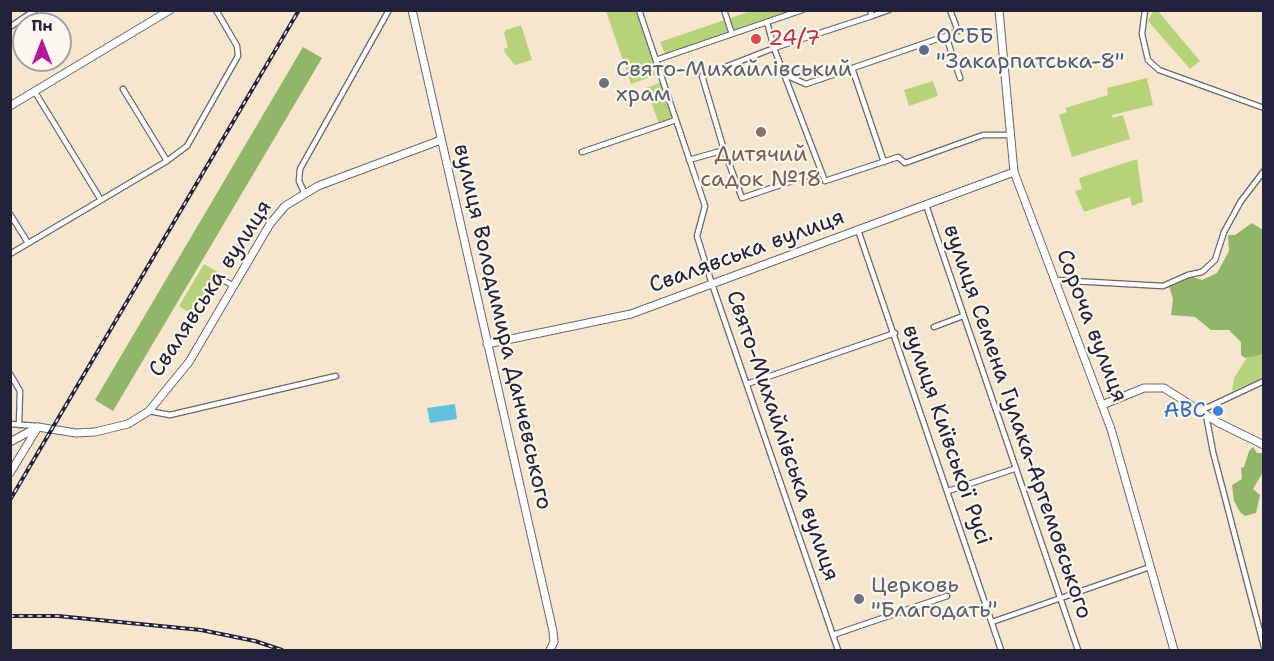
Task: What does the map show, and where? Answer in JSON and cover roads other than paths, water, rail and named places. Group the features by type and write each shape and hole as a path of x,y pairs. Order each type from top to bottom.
{"street":[{"path":"10,27 35,10"},
{"path":"10,106 170,10"},
{"path":"10,254 167,161 191,140 239,52 216,10"},
{"path":"304,192 299,181 300,169 389,10"},
{"name":"вулиця Володимира Данчевського","path":"412,10 553,632 554,642 550,651"},
{"name":"Свято-Михайлівська вулиця","path":"639,10 705,206 697,236 838,651"},
{"path":"724,10 732,34"},
{"path":"821,171 741,198 702,75 871,13 889,10"},
{"path":"785,75 806,84 946,36 958,31 951,10"},
{"name":"Сороча вулиця","path":"999,10 1014,171 1102,405 1151,566 1174,651"},
{"path":"1144,10 1142,34 1148,60 1159,70 1263,108"},
{"path":"656,60 799,11"},
{"path":"767,22 774,48 825,181 898,157 905,163 983,135 1010,135"},
{"path":"946,36 960,78"},
{"path":"852,68 884,162"},
{"path":"123,89 167,161"},
{"path":"35,92 101,200"},
{"path":"582,152 676,120"},
{"name":"Свалявська вулиця","path":"38,427 76,433 95,432 128,424 148,411 183,371 277,214 304,192 441,140"},
{"path":"689,160 724,150"},
{"name":"Свалявська вулиця","path":"487,345 631,314 1014,171"},
{"path":"1054,280 1163,286 1188,275 1202,272 1215,260 1224,232 1263,171"},
{"name":"вулиця Семена Гулака-Артемовського","path":"926,205 1014,469 1078,651"},
{"path":"10,214 28,243"},
{"name":"вулиця Київської Русі","path":"858,230 895,333 1001,651"},
{"path":"217,277 234,286"},
{"path":"934,327 963,316"},
{"path":"747,384 895,333"},
{"path":"10,374 20,391 20,425"},
{"name":"Свалявська вулиця","path":"148,411 170,415 336,376"},
{"path":"1203,413 1263,381"},
{"path":"1102,405 1143,388 1164,388 1203,413 1263,445"},
{"path":"1203,413 1263,647"},
{"path":"10,424 38,427"},
{"path":"10,442 38,427"},
{"path":"10,473 38,427"},
{"path":"948,491 1014,469"},
{"path":"992,622 1151,566"},
{"path":"833,635 947,596"}],"water":[{"path":"455,404 457,419 430,423 427,408"}],"railway":[{"path":"10,500 299,10"},
{"path":"10,616 58,616 201,630 255,641 282,650"}],"place":[{"name":"24/7","path":"756,39"},
{"name":"ОСББ \"Закарпатська-8\"","path":"924,50"},
{"name":"Свято-Михайлівський храм","path":"604,83"},
{"name":"Дитячий садок №18","path":"761,132"},
{"name":"ABC","path":"1218,411"},
{"name":"Церковь \"Благодать\"","path":"859,599"}]}
